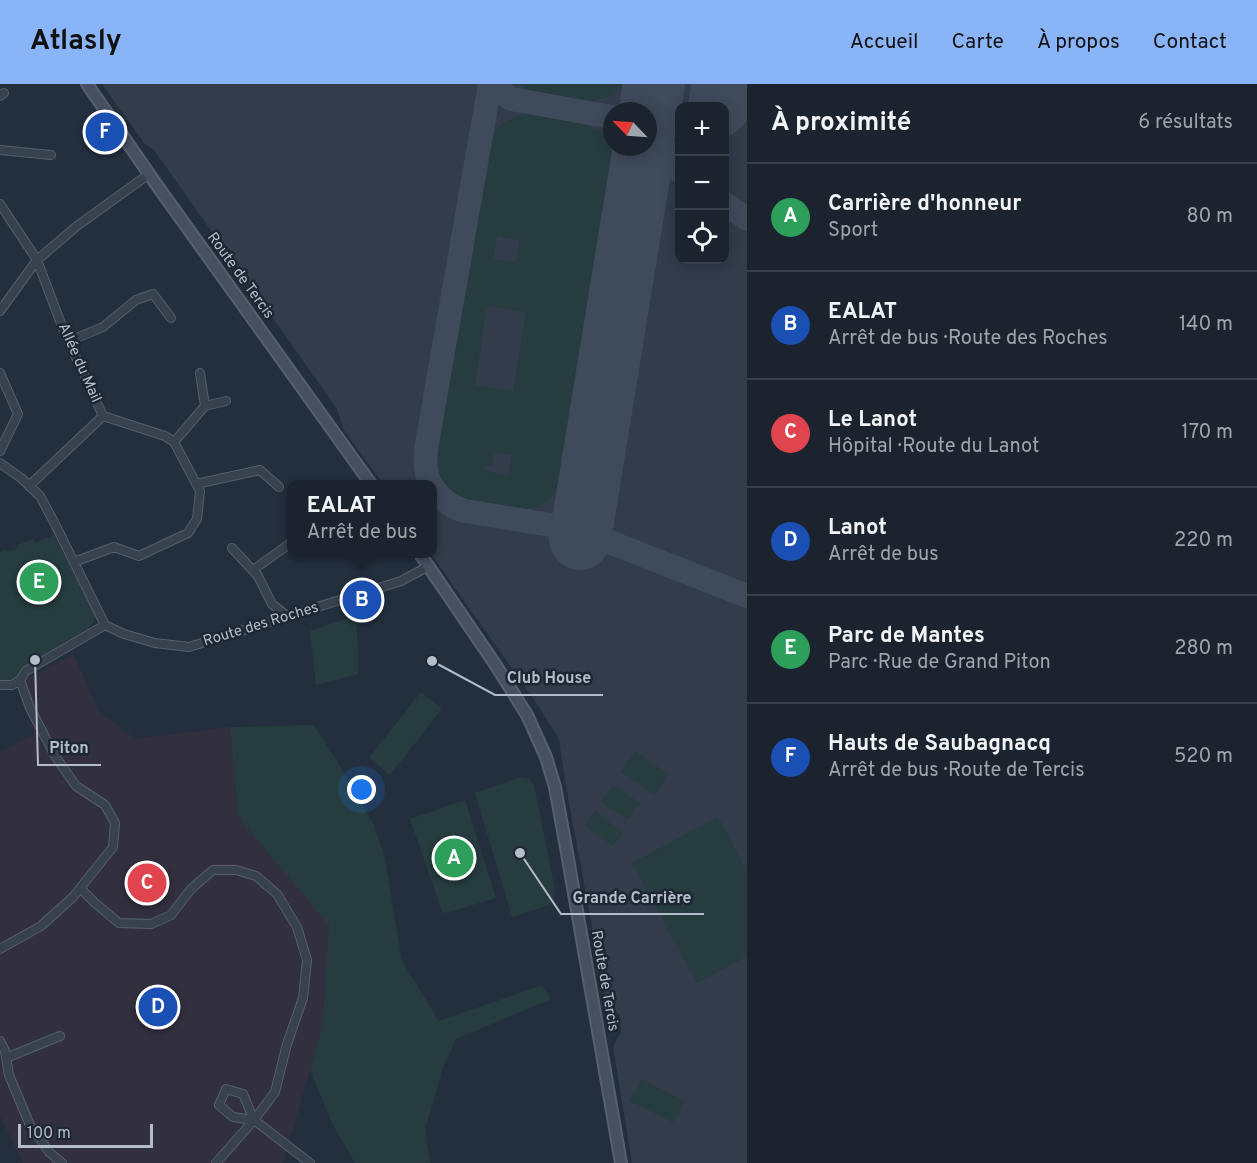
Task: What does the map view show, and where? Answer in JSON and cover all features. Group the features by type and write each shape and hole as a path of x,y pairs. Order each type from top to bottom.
{"main road":[{"name":"Route de Tercis","path":"87,84 368,480"},
{"name":"Route de Tercis","path":"423,558 527,715 546,757 555,787 621,1163"}],"street":[{"path":"0,150 51,155"},
{"path":"0,311 37,260 77,226 149,174"},
{"name":"Allée du Mail","path":"0,204 37,260 69,341 103,416 165,436 174,442"},
{"path":"69,341 103,327 136,300 153,294 171,318"},
{"path":"0,373 18,414 0,451"},
{"path":"200,373 205,406"},
{"path":"74,562 114,547 139,556 188,532 198,519 200,491 174,442 205,406 226,401"},
{"path":"29,486 103,416"},
{"path":"0,463 21,478 39,496 105,625 38,663 12,685 0,685"},
{"path":"196,484 260,470 279,488"},
{"path":"253,570 287,545"},
{"path":"232,548 258,576 272,604 286,616"},
{"name":"Route des Roches","path":"105,625 124,634 155,643 189,647 401,581 429,566"},
{"path":"0,949 41,926 73,897 113,847 115,823 105,805 76,786 55,756 30,708 20,680"},
{"path":"80,888 119,923 152,924 171,915 191,889 213,870 236,870 256,876 277,894 297,927 307,960 303,998 287,1044 275,1092 216,1163"},
{"path":"6,1058 60,1036"},
{"path":"0,1041 5,1051 9,1074 29,1123 49,1152 62,1163"},
{"path":"254,1120 243,1094 226,1089 219,1105 233,1117 254,1120 310,1163"}],"shaded area":[{"path":"102,84 747,84 747,1163 632,1163 613,1047 621,1034 620,1015 605,997 559,739 537,704 434,558 437,558 437,480 380,480 344,430 337,409 154,150 144,143"},
{"path":"73,654 100,713 136,739 230,727 238,817 330,925 322,1028 283,1163 23,1163 0,1116 0,752 34,734 18,684"}],"green space":[{"path":"519,84 623,84 611,96 589,102 532,92"},
{"path":"523,114 531,114 594,128 603,134 603,156 612,156 613,161 561,482 554,494 544,503 525,509 455,498 440,483 435,465 490,145 495,132 506,122","holes":["497,236 520,240 516,263 493,259","487,306 526,312 513,391 475,385","494,452 512,455 508,476 485,471 486,465 491,466"]},
{"path":"54,535 94,613 94,621 86,630 22,669 15,680 0,681 0,552 14,551 20,544 33,539 35,543"},
{"path":"356,615 358,674 316,685 310,631"},
{"path":"421,692 441,710 389,774 370,759 370,756"},
{"path":"314,725 373,823 385,858 402,961 439,1021 542,985 551,999 456,1039 443,1068 425,1129 430,1163 355,1163 333,1125 310,1070 322,1028 329,925 238,817 230,727"},
{"path":"635,751 668,774 655,795 621,772"},
{"path":"522,777 529,779 534,785 555,890 553,902 550,905 512,917 475,793"},
{"path":"613,785 640,803 628,820 601,802"},
{"path":"465,800 496,898 446,913 442,911 410,819"},
{"path":"595,811 623,833 613,846 585,825"},
{"path":"718,817 747,872 747,956 697,983 632,863"},
{"path":"641,1079 685,1101 674,1123 630,1101"}],"taxiway":[{"path":"429,480 426,449 490,84"},
{"path":"494,84 498,90 511,99 603,115"},
{"path":"650,102 653,84"},
{"path":"640,163 641,156"},
{"path":"669,164 675,168"},
{"path":"729,206 747,219"},
{"path":"437,493 447,502 465,511 563,527 575,524 579,520 586,491"},
{"path":"607,541 747,596"}],"runway":[{"path":"651,102 654,84"},
{"path":"720,102 723,84"},
{"path":"580,539 643,156"}],"place":[{"name":"Hauts de Saubagnacq","path":"105,132"},
{"name":"Parc de Mantes","path":"39,582"},
{"name":"EALAT","path":"362,600"},
{"name":"Piton","path":"35,660"},
{"name":"Club House","path":"432,661"},
{"name":"Grande Carrière","path":"520,853"},
{"name":"Carrière d'honneur","path":"454,858"},
{"name":"Le Lanot","path":"147,883"},
{"name":"Lanot","path":"158,1007"}]}
